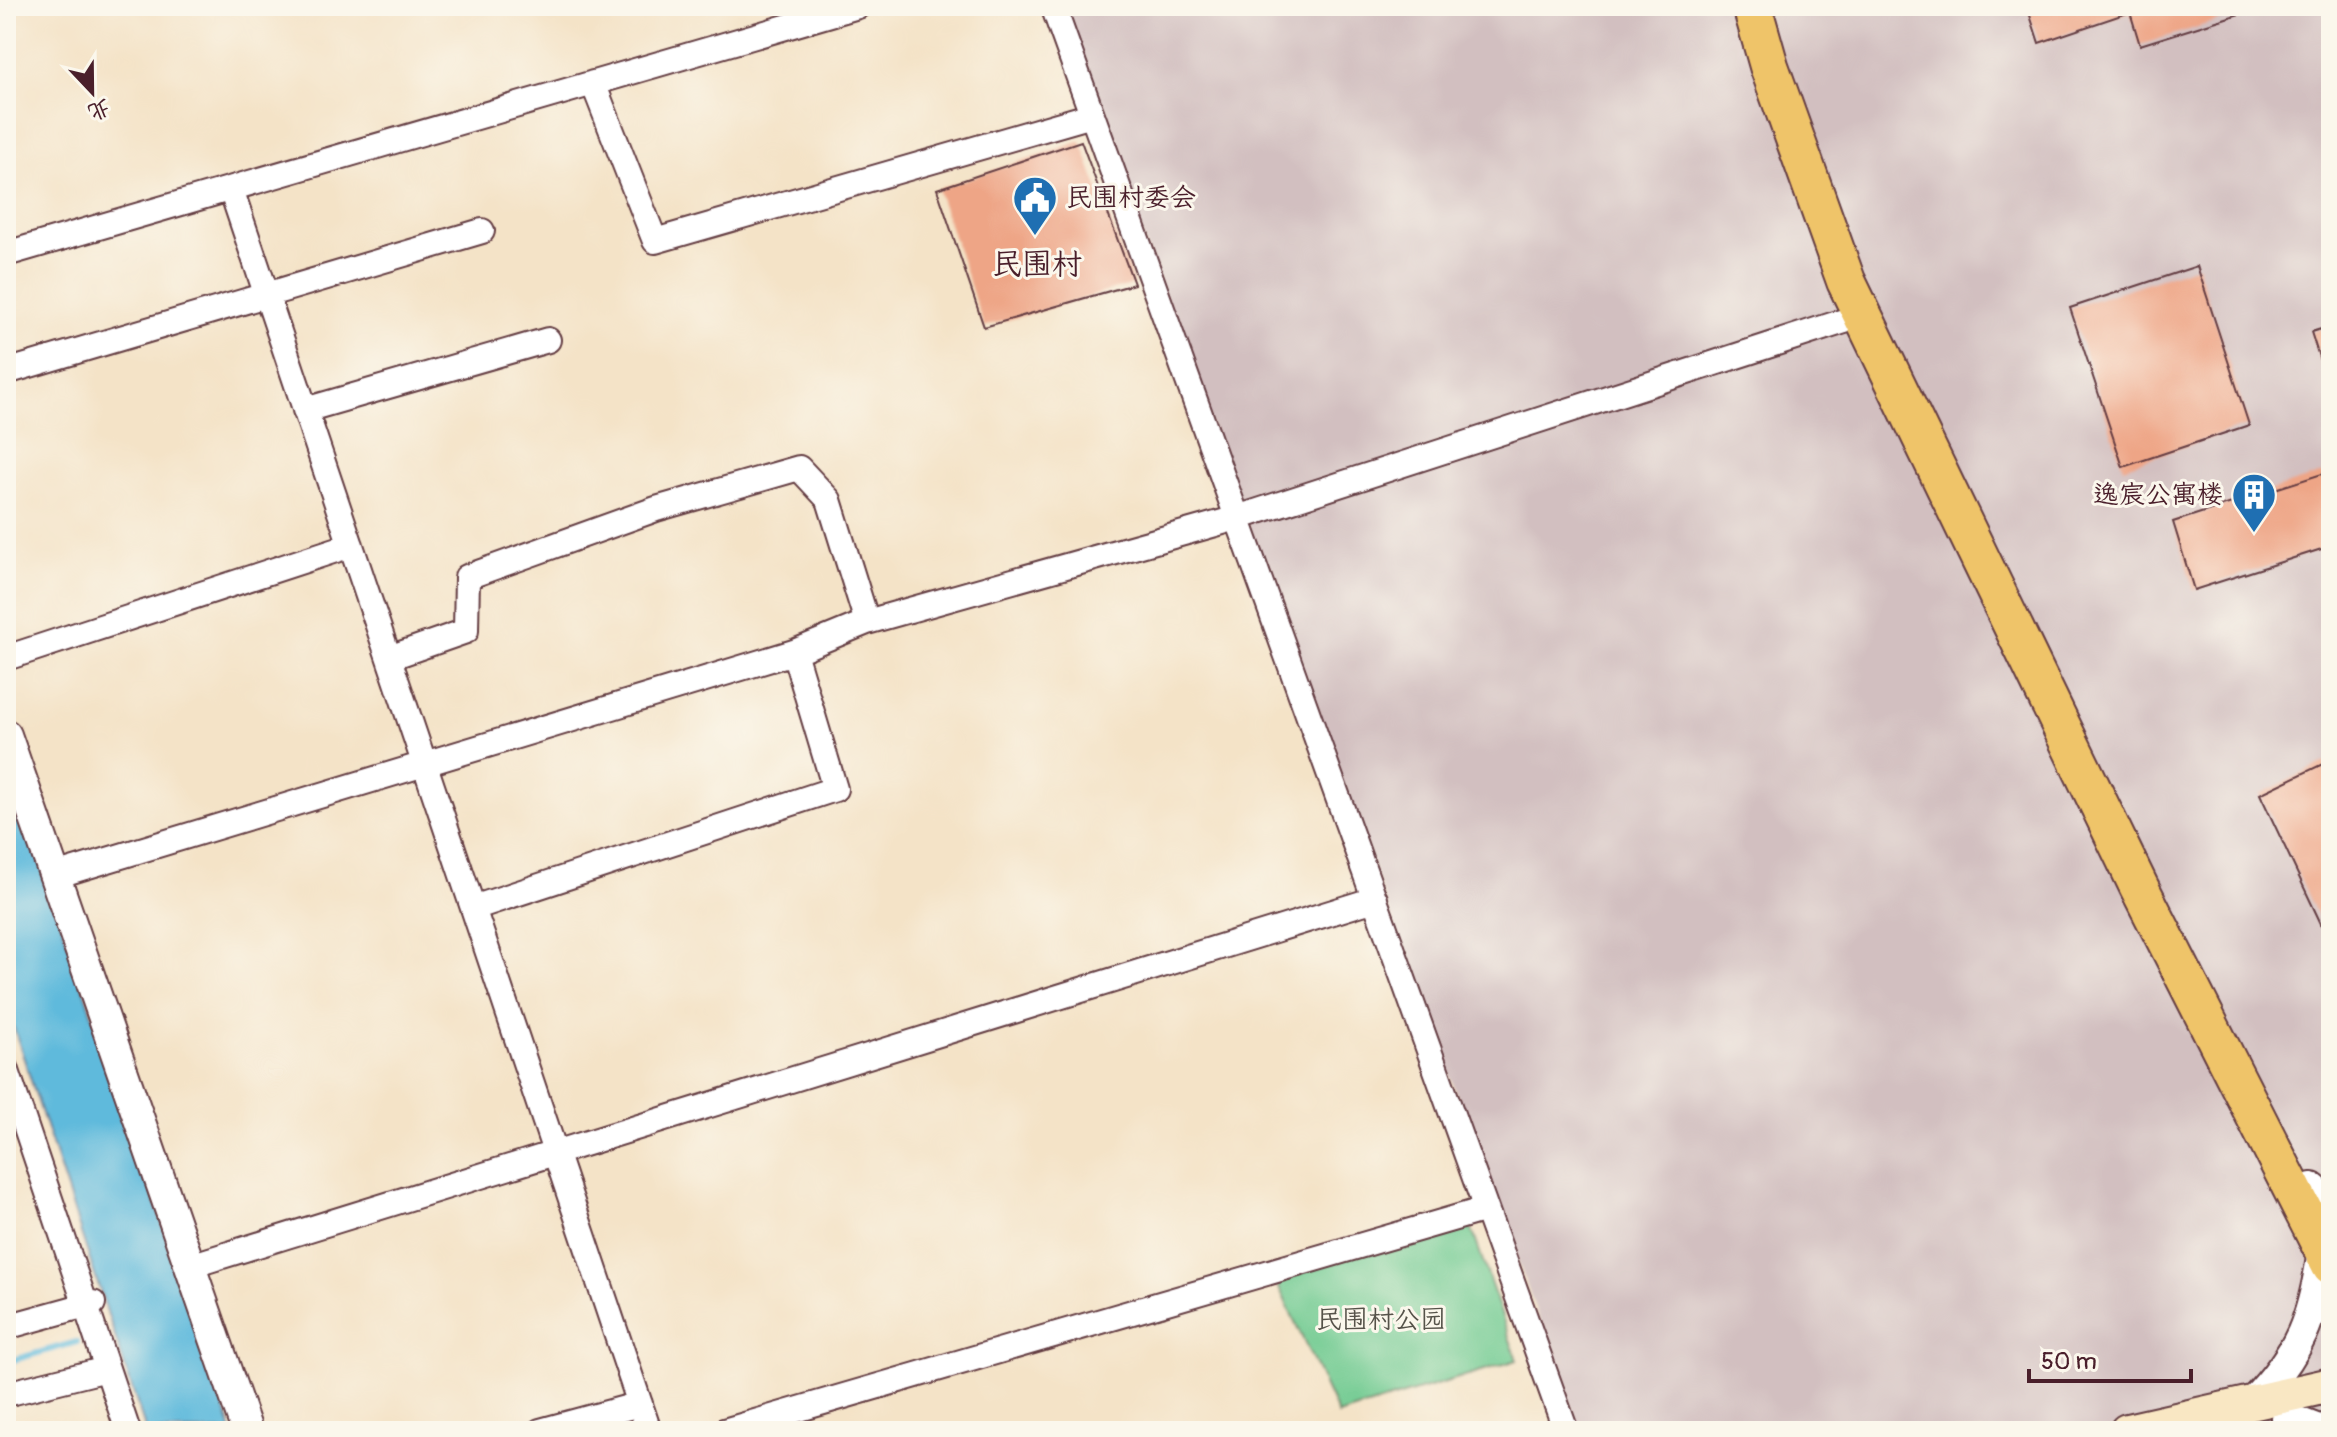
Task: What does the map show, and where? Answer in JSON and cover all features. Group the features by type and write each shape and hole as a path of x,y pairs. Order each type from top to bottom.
{"main road":[{"path":"1752,6 1774,80 1846,281 2132,872 2326,1225"},
{"path":"1768,6 1828,185 1892,339 2326,1225"},
{"path":"2127,1431 2331,1385"},
{"path":"2230,1431 2287,1418 2331,1399"}],"street":[{"path":"6,254 858,6"},
{"path":"1053,6 1566,1431"},
{"path":"593,83 655,241 1092,115"},
{"path":"231,189 649,1431"},
{"path":"6,372 482,231"},
{"path":"55,876 794,652 867,622 1237,518 1863,315"},
{"path":"305,410 548,340"},
{"path":"389,658 466,631 467,577 656,509 799,468 829,500 867,622"},
{"path":"6,658 351,545"},
{"path":"473,908 835,789 794,652"},
{"path":"6,735 247,1431"},
{"path":"190,1266 1375,899"},
{"path":"6,1068 90,1304 128,1431"},
{"path":"724,1431 1486,1209"},
{"path":"2253,1402 2292,1357 2309,1323 2318,1287 2326,1225"},
{"path":"6,1327 90,1304"},
{"path":"6,1394 107,1369"},
{"path":"540,1431 640,1404"},
{"path":"2287,1418 2321,1431"}],"shaded area":[{"path":"1058,6 2331,6 2331,1431 1580,1431"}],"green space":[{"name":"民围村公园","path":"1467,1215 1517,1360 1338,1415 1272,1272"}],"water":[{"path":"6,759 232,1431 146,1431 6,1004"}],"building":[{"path":"2027,6 2251,6 2252,10 2140,45 2130,12 2039,43"},
{"name":"民围村委会","path":"1081,141 1134,284 984,327 937,189"},
{"path":"2197,266 2249,425 2123,467 2070,308"},
{"path":"2331,326 2331,381 2327,382 2311,332"},
{"name":"逸宸公寓楼","path":"2331,471 2331,546 2194,590 2173,522"},
{"path":"2331,760 2331,945 2260,794"}],"waterway":[{"path":"6,1362 77,1342"}],"place":[{"name":"民围村委会","path":"1035,237"},
{"name":"逸宸公寓楼","path":"2254,534"}],"district":[{"name":"民围村","path":"1037,264"}]}
